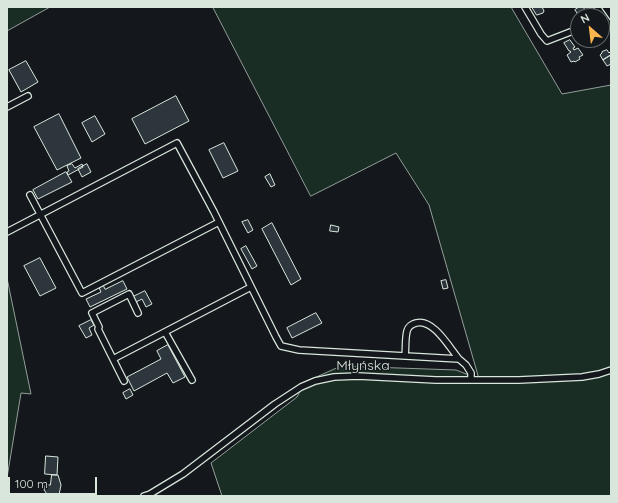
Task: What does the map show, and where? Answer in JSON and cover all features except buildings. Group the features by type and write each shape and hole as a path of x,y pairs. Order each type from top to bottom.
{"street":[{"path":"525,7 541,34 547,41 570,32"},
{"path":"7,107 28,96"},
{"path":"7,232 177,143 219,222 281,346 299,350 459,359"},
{"path":"30,195 82,293 219,222"},
{"path":"113,359 251,287"},
{"path":"124,381 98,330 99,327 92,313 129,294 138,313"},
{"path":"406,356 407,329 412,324 420,322 427,324 438,332 459,359 466,365 472,373 471,380"},
{"path":"165,332 192,380"},
{"name":"Młyńska","path":"144,496 151,495 183,474 274,404 301,387 315,381 334,377 358,376 436,380 519,380 582,377 600,374 611,370"}],"green space":[{"path":"7,7 50,7 7,31"},
{"path":"213,7 511,7 562,94 611,85 611,496 222,496 211,463 297,397 305,382 341,366 456,370 479,379 429,205 396,153 311,196"},
{"path":"7,278 31,394 21,393 7,478"}]}
